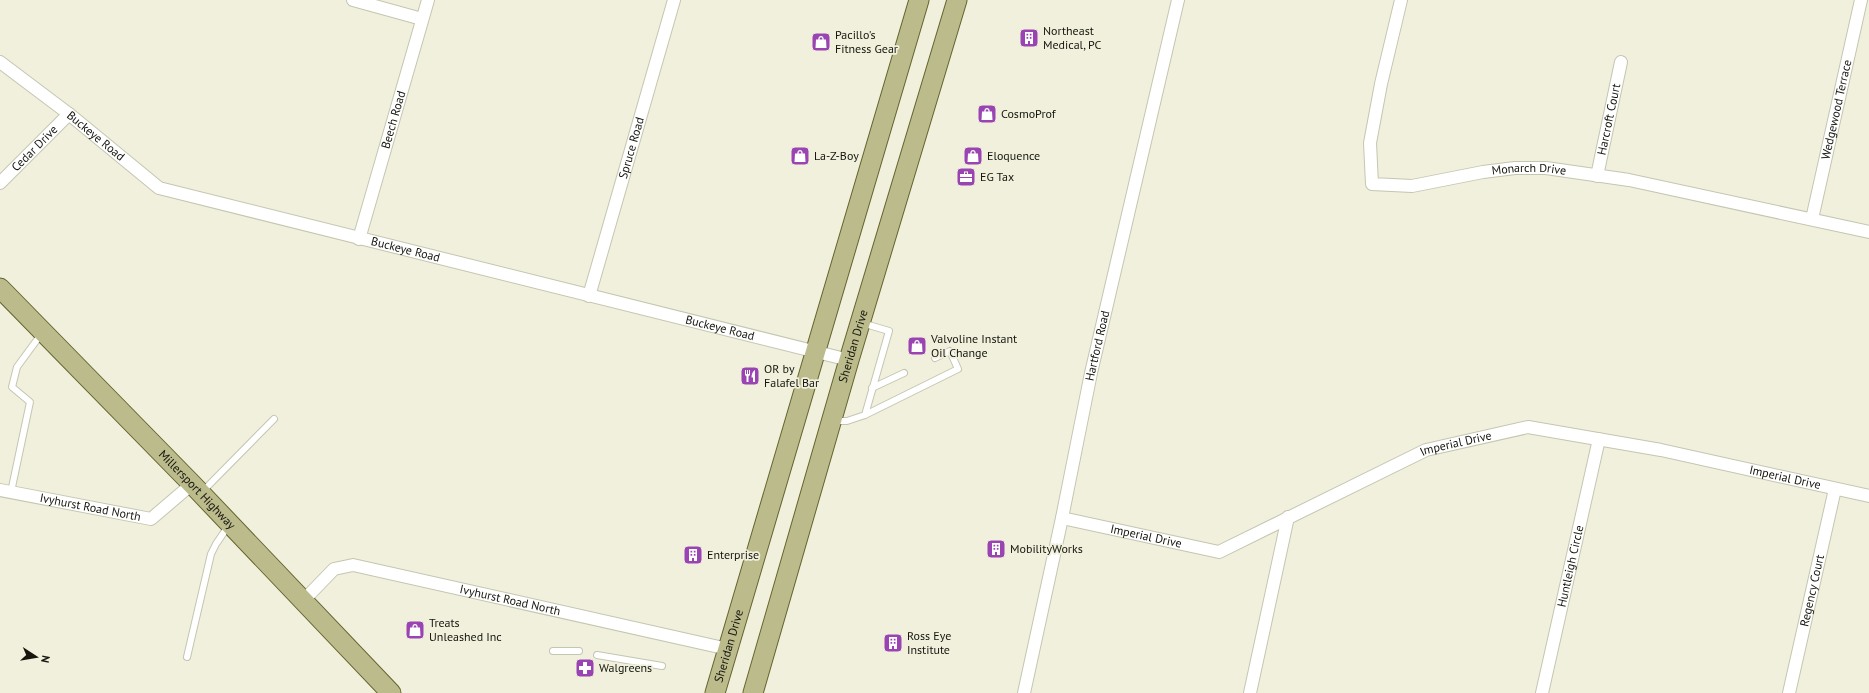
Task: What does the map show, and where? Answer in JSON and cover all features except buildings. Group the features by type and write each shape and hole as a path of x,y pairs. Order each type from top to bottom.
{"main road":[{"name":"Sheridan Drive","path":"715,693 919,0"},
{"name":"Sheridan Drive","path":"753,693 860,322 957,0"},
{"name":"Millersport Highway","path":"0,288 230,524 391,693"}],"street":[{"path":"353,0 422,19"},
{"name":"Beech Road","path":"359,239 428,0"},
{"name":"Spruce Road","path":"589,296 674,0"},
{"name":"Hartford Road","path":"1024,693 1062,518 1091,373 1178,0"},
{"name":"Monarch Drive","path":"1401,0 1370,143 1372,184 1412,186 1483,172 1515,168 1546,168 1644,183 1869,232"},
{"name":"Wedgewood Terrace","path":"1812,219 1860,0"},
{"name":"Buckeye Road","path":"0,62 69,114 159,188 815,353 849,360"},
{"name":"Harcroft Court","path":"1597,176 1621,62"},
{"name":"Cedar Drive","path":"0,183 69,114"},
{"name":"Imperial Drive","path":"1062,518 1219,552 1426,450 1528,427 1660,450 1869,496"},
{"name":"Huntleigh Circle","path":"1542,693 1599,439"},
{"name":"Ivyhurst Road North","path":"5,491 151,519 196,489"},
{"name":"Regency Court","path":"1789,693 1836,489"},
{"path":"1250,693 1288,517"},
{"name":"Ivyhurst Road North","path":"303,600 334,569 353,565 728,649"}],"lane":[{"path":"860,322 889,331 864,415"},
{"path":"5,491 30,402 12,387 17,366 44,332"},
{"path":"831,421 847,421 864,415 958,370 950,350 935,358"},
{"path":"872,388 904,372"},
{"path":"196,489 274,419"},
{"path":"187,657 212,553 216,544 230,524"},
{"path":"553,651 579,651"},
{"path":"597,655 662,666"}],"place":[{"name":"Northeast Medical, PC","path":"1029,38"},
{"name":"Pacillo's Fitness Gear","path":"821,42"},
{"name":"CosmoProf","path":"987,114"},
{"name":"La-Z-Boy","path":"800,156"},
{"name":"Eloquence","path":"973,156"},
{"name":"EG Tax","path":"966,177"},
{"name":"Valvoline Instant Oil Change","path":"917,346"},
{"name":"OR by Falafel Bar","path":"750,376"},
{"name":"MobilityWorks","path":"996,549"},
{"name":"Enterprise","path":"693,555"},
{"name":"Treats Unleashed Inc","path":"415,630"},
{"name":"Ross Eye Institute","path":"893,643"},
{"name":"Walgreens","path":"585,668"}]}
